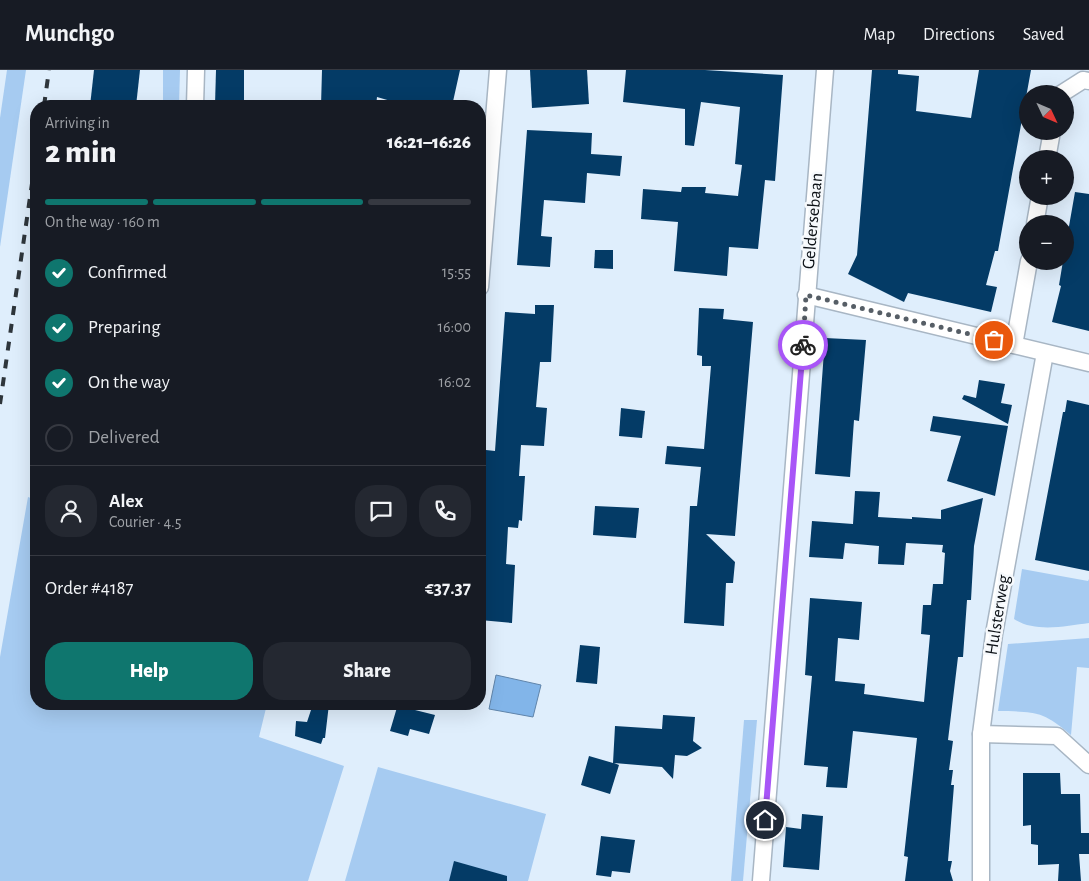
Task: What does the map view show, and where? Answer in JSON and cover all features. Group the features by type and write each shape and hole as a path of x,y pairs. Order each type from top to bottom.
{"street":[{"path":"196,70 196,100"},
{"path":"486,211 498,70"},
{"name":"Geldersebaan","path":"761,881 825,70"},
{"path":"1074,85 1083,80 1089,81"},
{"path":"1014,344 1027,270"},
{"path":"806,295 1089,363"},
{"name":"Hulsterweg","path":"980,881 981,734 994,634 1045,353"},
{"path":"981,734 1057,736 1089,765"}],"shaded area":[{"path":"7,70 26,70 0,247 0,118"},
{"path":"163,70 180,70 179,100 163,100"},
{"path":"28,497 30,498 30,710 266,710 259,737 344,766 308,881 0,881 0,657"},
{"path":"1022,569 1088,581 1089,579 1089,623 1061,627 1041,627 1031,626 1014,619"},
{"path":"1089,638 1089,668 1077,667 1071,735 1053,721 1038,714 998,711 1008,644"},
{"path":"496,675 541,685 533,717 489,709"},
{"path":"744,720 757,720 743,881 731,881"},
{"path":"378,767 546,814 528,881 345,881"}],"building":[{"path":"94,70 140,70 137,100 91,100"},
{"path":"216,70 244,70 244,100 215,100"},
{"path":"322,70 460,70 453,100 387,100 377,97 377,100 321,100"},
{"path":"530,70 587,70 589,104 532,108"},
{"path":"626,70 705,70 783,75 775,181 765,180 758,249 729,247 727,276 674,271 678,222 641,219 643,189 681,192 682,187 706,187 705,193 738,196 742,165 735,164 740,107 701,102 694,146 685,145 685,109 623,102"},
{"path":"872,70 898,70 898,74 919,76 916,111 971,118 979,70 1031,70 1028,85 1019,85 1019,136 998,251 995,251 986,285 997,287 991,312 908,293 904,302 848,274 857,255"},
{"path":"527,130 592,133 591,154 622,156 620,176 587,173 585,203 544,200 541,236 552,237 550,267 517,265"},
{"path":"1075,192 1089,194 1089,331 1052,322 1061,286 1059,285 1062,270 1074,270 1074,215 1071,215"},
{"path":"595,250 613,250 613,269 594,268"},
{"path":"535,305 554,305 551,362 540,362 536,407 547,408 544,446 521,445 519,476 525,476 522,521 519,520 518,528 508,527 506,564 515,565 512,623 486,621 486,450 495,451 505,312 535,314"},
{"path":"699,308 724,309 723,319 753,322 735,536 706,534 735,562 733,583 726,583 724,626 684,623 690,506 697,506 701,467 665,464 667,446 704,449 711,366 702,366 702,356 697,355"},
{"path":"825,338 866,340 859,421 854,420 850,477 815,474"},
{"path":"979,380 1005,384 1001,403 1012,405 1008,424 962,399 964,395 976,398"},
{"path":"1067,400 1089,405 1089,571 1035,560 1063,412 1065,412"},
{"path":"621,408 645,411 642,438 619,436"},
{"path":"933,416 1008,426 995,496 947,481 961,436 930,431"},
{"path":"855,491 880,492 878,517 912,519 912,517 941,519 941,510 983,498 974,546 971,600 967,600 963,657 958,657 948,740 953,741 949,770 953,770 951,785 954,785 948,861 952,861 950,871 953,881 905,881 908,857 904,856 917,738 853,731 847,788 826,787 828,767 804,765 812,676 805,675 810,598 862,602 859,640 838,638 835,681 865,684 864,694 924,702 930,635 921,634 923,605 931,605 933,584 943,584 945,553 942,552 943,545 906,543 904,565 878,564 879,546 845,543 843,559 809,557 812,521 853,524"},
{"path":"595,506 639,508 636,538 593,535"},
{"path":"580,645 600,647 597,684 576,682"},
{"path":"311,710 328,710 325,738 323,738 321,744 295,736 296,721 307,722"},
{"path":"396,710 415,710 435,715 429,734 410,729 408,736 390,731"},
{"path":"663,715 695,717 693,741 702,748 687,756 675,755 673,779 662,767 614,763 619,765 610,794 581,785 589,756 613,763 615,726 662,729"},
{"path":"1023,773 1060,773 1061,794 1080,794 1081,833 1089,833 1089,854 1079,854 1081,881 1058,881 1059,864 1038,865 1038,845 1031,844 1031,825 1023,826"},
{"path":"802,814 823,816 819,870 783,867 786,827 801,829"},
{"path":"601,836 635,840 630,873 612,871 611,877 596,875"},
{"path":"454,861 507,876 507,881 449,881"}],"railway":[{"path":"45,100 49,70"},
{"path":"0,404 30,197"}],"way so far":[{"path":"803,345 806,295 994,340"}],"route":[{"path":"765,820 803,345"}]}
